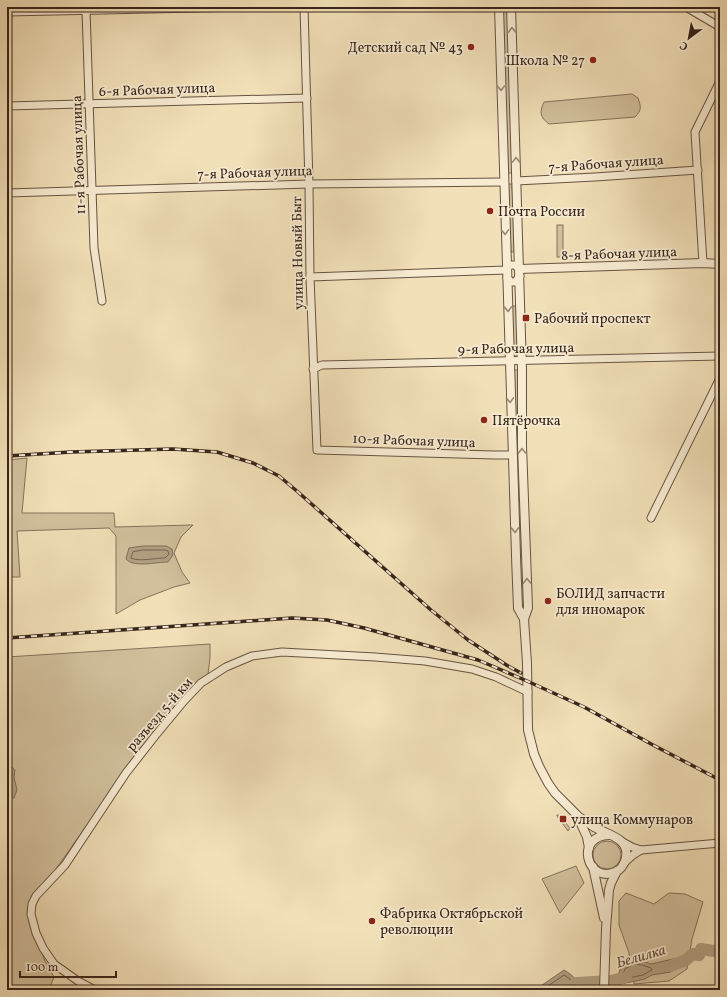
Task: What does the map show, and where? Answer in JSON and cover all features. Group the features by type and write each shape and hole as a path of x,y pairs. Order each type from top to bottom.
{"street":[{"path":"7,12 85,8 245,7"},
{"name":"улица Новый Быт","path":"304,7 310,277 317,450"},
{"path":"499,7 503,182 518,608 524,619"},
{"path":"511,7 522,360 522,454 528,608 524,619 528,692 528,730 534,754 548,783 555,793 577,815 594,827 615,837 632,848 641,850 720,843"},
{"path":"686,7 720,27"},
{"name":"11-я Рабочая улица","path":"85,8 94,248 102,301"},
{"path":"703,263 695,132 720,81"},
{"name":"6-я Рабочая улица","path":"7,106 307,98"},
{"name":"7-я Рабочая улица","path":"516,181 698,170"},
{"name":"7-я Рабочая улица","path":"7,193 309,184 503,182"},
{"name":"8-я Рабочая улица","path":"519,273 703,263 720,264"},
{"path":"506,274 510,265 515,265 519,273"},
{"path":"506,274 511,282 515,282 519,273"},
{"path":"310,277 506,274"},
{"name":"9-я Рабочая улица","path":"313,369 322,365 720,356"},
{"path":"651,518 720,378"},
{"name":"10-я Рабочая улица","path":"317,450 512,455"},
{"name":"разъезд 5-й км","path":"95,990 78,981 54,964 43,948 36,933 31,914 32,904 36,896 65,865 126,773 184,701 202,683 226,667 252,656 282,652 418,660 472,669 496,677 528,692"},
{"path":"577,815 587,837 589,848 588,857 593,867 606,929"},
{"path":"589,848 592,842 598,837 609,835"},
{"path":"621,841 626,849 625,862"},
{"path":"604,990 606,929 611,883 617,871 625,862 641,850"},
{"path":"593,867 596,870 607,874 617,871"}],"shaded area":[{"path":"503,10 508,10 512,173 508,173"},
{"path":"632,94 638,98 640,106 640,110 635,117 549,124 541,114 541,109 544,102"},
{"path":"508,184 512,184 515,252 511,252"},
{"path":"557,225 563,225 563,257 557,257"},
{"path":"512,306 516,306 518,357 513,358"},
{"path":"514,370 518,370 522,550 519,550"},
{"path":"27,458 22,513 114,513 115,527 193,525 181,537 174,553 182,572 190,583 174,587 140,600 116,614 116,536 109,528 17,531 20,577 7,577 7,460"},
{"path":"519,558 523,558 524,608 521,608"},
{"path":"210,644 208,674 144,744 27,910 45,961 54,977 49,990 7,990 7,657"},
{"path":"559,815 570,828 568,831 557,816"},
{"path":"607,841 617,845 621,855 617,865 607,869 597,865 593,855 597,845"},
{"path":"576,866 584,883 560,913 542,879"},
{"path":"626,893 654,904 669,893 685,894 703,902 692,939 687,969 669,981 634,984 629,953 619,925 619,901"}],"water":[{"path":"143,546 166,546 172,549 173,555 168,562 140,564 130,562 126,559 129,548"},
{"path":"7,765 11,766 15,770 14,777 17,790 14,798 7,798"},
{"path":"705,946 720,950 720,956 701,949"},
{"path":"673,959 686,960 671,972 652,975 645,979 621,984 612,983 611,981 618,976 621,966 635,960 651,964"},
{"path":"564,970 571,974 574,978 579,990 535,990"}],"waterway":[{"name":"Белилка","path":"671,966 686,960 693,954 699,955 701,949 720,952"},
{"name":"Белилка","path":"567,990 577,983 611,981 626,977"}],"railway":[{"path":"7,456 71,452 173,449 217,452 253,463 279,476 431,610 468,640 521,673"},
{"path":"7,638 292,618 327,620 364,628 478,660 584,707 720,780"}],"place":[{"name":"Детский сад № 43","path":"471,47"},
{"name":"Школа № 27","path":"593,60"},
{"name":"Почта России","path":"490,211"},
{"name":"Рабочий проспект","path":"526,318"},
{"name":"Пятёрочка","path":"484,420"},
{"name":"БОЛИД запчасти для иномарок","path":"548,601"},
{"name":"улица Коммунаров","path":"563,819"},
{"name":"Фабрика Октябрьской революции","path":"372,921"}]}
